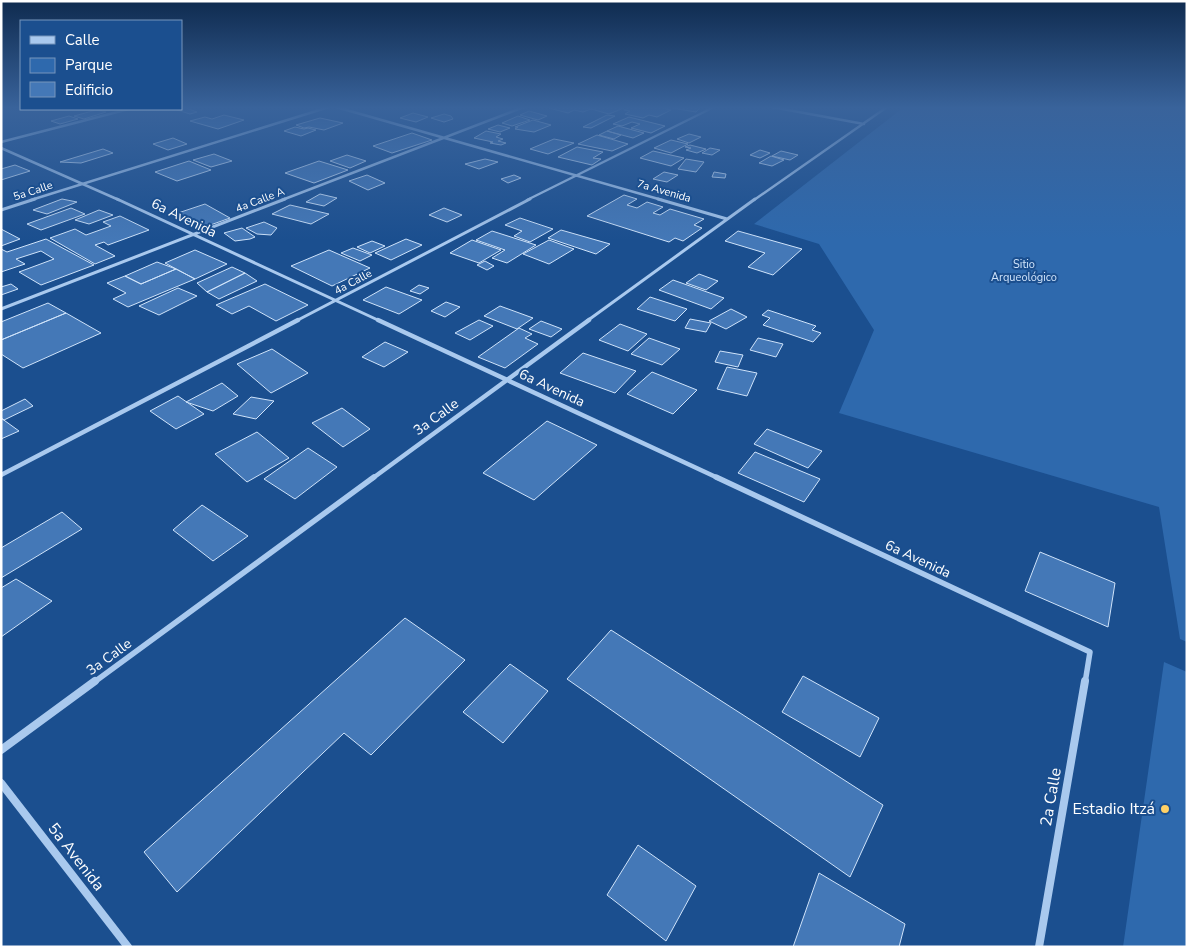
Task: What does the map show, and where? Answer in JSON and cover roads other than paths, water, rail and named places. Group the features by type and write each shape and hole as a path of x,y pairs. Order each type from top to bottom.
{"street":[{"name":"6a Avenida","path":"9,151 86,183 192,235 507,379 1090,652"},
{"name":"5a Calle","path":"1,210 187,151"},
{"name":"4a Calle A","path":"1,309 412,151"},
{"name":"7a Avenida","path":"493,151 727,219"},
{"name":"4a Calle","path":"1,474 624,151"},
{"name":"3a Calle","path":"1,750 727,219 825,151"},
{"name":"2a Calle","path":"1039,947 1090,652"},
{"name":"5a Avenida","path":"1,783 128,947"}],"place":[{"name":"Estadio Itzá","path":"1165,809"}],"park label":[{"name":"Sitio Arqueológico","path":"1024,270"}]}
